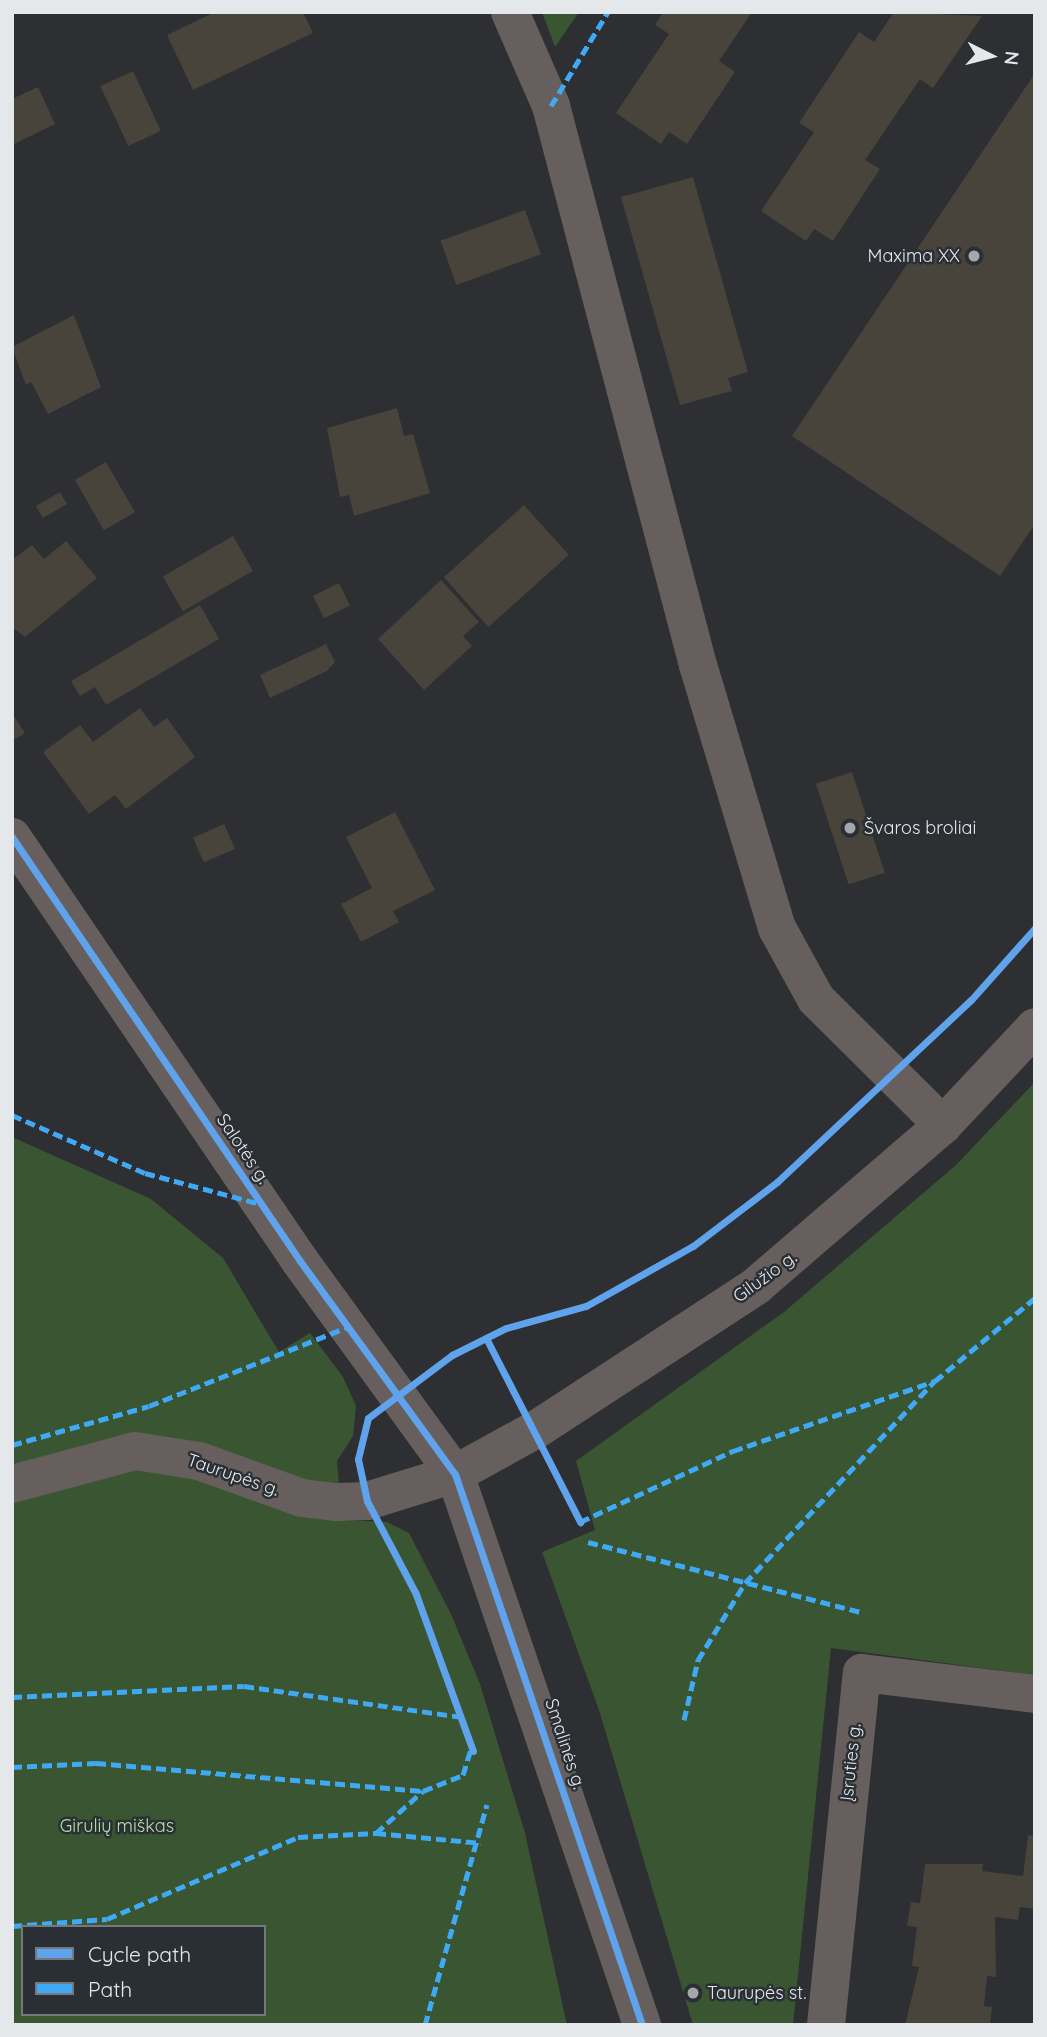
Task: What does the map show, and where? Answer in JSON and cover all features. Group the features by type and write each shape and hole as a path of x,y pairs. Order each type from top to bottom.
{"street":[{"path":"510,12 551,106 698,665 777,928 816,999 943,1125"},
{"name":"Salotės g.","path":"16,850 454,1474"},
{"name":"Gilužio g.","path":"454,1474 537,1429 756,1286 943,1125 1035,1027"},
{"name":"Taurupės g.","path":"12,1484 135,1451 199,1461 302,1498 337,1502 367,1500 454,1474"},
{"name":"Smalinės g.","path":"454,1474 642,2025"},
{"name":"Įsruties g.","path":"826,2025 862,1673 1035,1694"}],"green space":[{"path":"542,12 579,12 555,47"},
{"path":"1035,1082 1035,1675 831,1648 793,2025 693,2025 599,1710 542,1552 595,1530 576,1461 784,1312 956,1165"},
{"name":"Girulių miškas","path":"12,1137 151,1199 223,1258 279,1352 310,1333 343,1377 356,1406 353,1436 337,1461 342,1520 387,1522 409,1533 451,1614 480,1684 525,1833 567,2025 12,2025"}],"building":[{"path":"215,12 303,12 313,33 193,90 167,35"},
{"path":"663,12 752,12 719,61 735,72 687,144 669,132 661,144 616,113 669,34 655,25"},
{"path":"894,12 982,16 933,88 920,79 865,160 880,169 833,241 814,229 806,241 761,211 814,132 799,123 859,32 874,42"},
{"path":"133,71 161,131 128,146 100,86"},
{"name":"Maxima XX","path":"1035,73 1035,524 1000,576 792,436"},
{"path":"38,87 55,124 12,145 12,99"},
{"path":"693,177 748,372 728,378 732,391 680,405 621,197"},
{"path":"525,210 541,254 457,285 440,241"},
{"path":"74,315 101,387 48,414 31,382 26,385 12,347"},
{"path":"397,408 404,436 413,434 430,493 354,516 349,495 340,497 327,428"},
{"path":"106,462 135,512 104,530 75,480"},
{"path":"60,492 67,504 43,518 36,506"},
{"path":"524,505 569,555 489,627 444,577"},
{"path":"233,536 253,571 183,611 163,576"},
{"path":"66,541 97,578 25,637 12,627 12,560 32,545 44,559"},
{"path":"441,580 479,622 463,636 472,646 424,690 378,639"},
{"path":"339,583 350,605 324,618 313,596"},
{"path":"200,605 219,639 106,705 95,687 80,696 71,681"},
{"path":"326,644 335,662 327,671 270,698 260,675"},
{"path":"140,708 154,727 167,718 195,757 126,809 115,795 89,814 43,752 80,725 93,742"},
{"path":"14,716 25,733 12,741 12,718"},
{"name":"Švaros broliai","path":"852,772 885,873 849,885 816,784"},
{"path":"395,812 435,890 393,911 399,922 361,942 341,904 372,888 346,837"},
{"path":"224,824 235,849 204,862 193,838"},
{"path":"1028,1835 1035,1836 1035,1909 1020,1907 1018,1920 995,1917 996,1977 987,1976 984,2006 992,2007 990,2025 905,2025 919,1967 912,1966 917,1927 907,1926 911,1902 920,1903 925,1864 983,1864 982,1871 1023,1876"}],"marked path":[{"path":"551,106 608,12"},
{"path":"12,1115 145,1173 261,1204"},
{"path":"684,1720 698,1660 745,1583 935,1381 1035,1298"},
{"path":"12,1445 149,1406 348,1327"},
{"path":"577,1516 580,1522 733,1451 935,1381"},
{"path":"588,1542 864,1613"},
{"path":"12,1697 244,1686 463,1717"},
{"path":"12,1767 96,1763 423,1791 463,1775 472,1746"},
{"path":"376,1833 423,1791"},
{"path":"425,2025 487,1805"},
{"path":"26,1925 107,1919 298,1837 376,1833 481,1843"},
{"path":"12,1926 21,1925"}],"cycle path":[{"path":"12,837 300,1261 455,1474 642,2025"},
{"path":"473,1751 416,1594 367,1501 358,1459 368,1418 452,1355 506,1328 586,1306 693,1246 777,1182 971,1000 1035,928"},
{"path":"486,1338 580,1522"}],"place":[{"name":"Maxima XX","path":"974,256"},
{"name":"Švaros broliai","path":"850,828"},
{"name":"Taurupės st.","path":"693,1993"}]}
